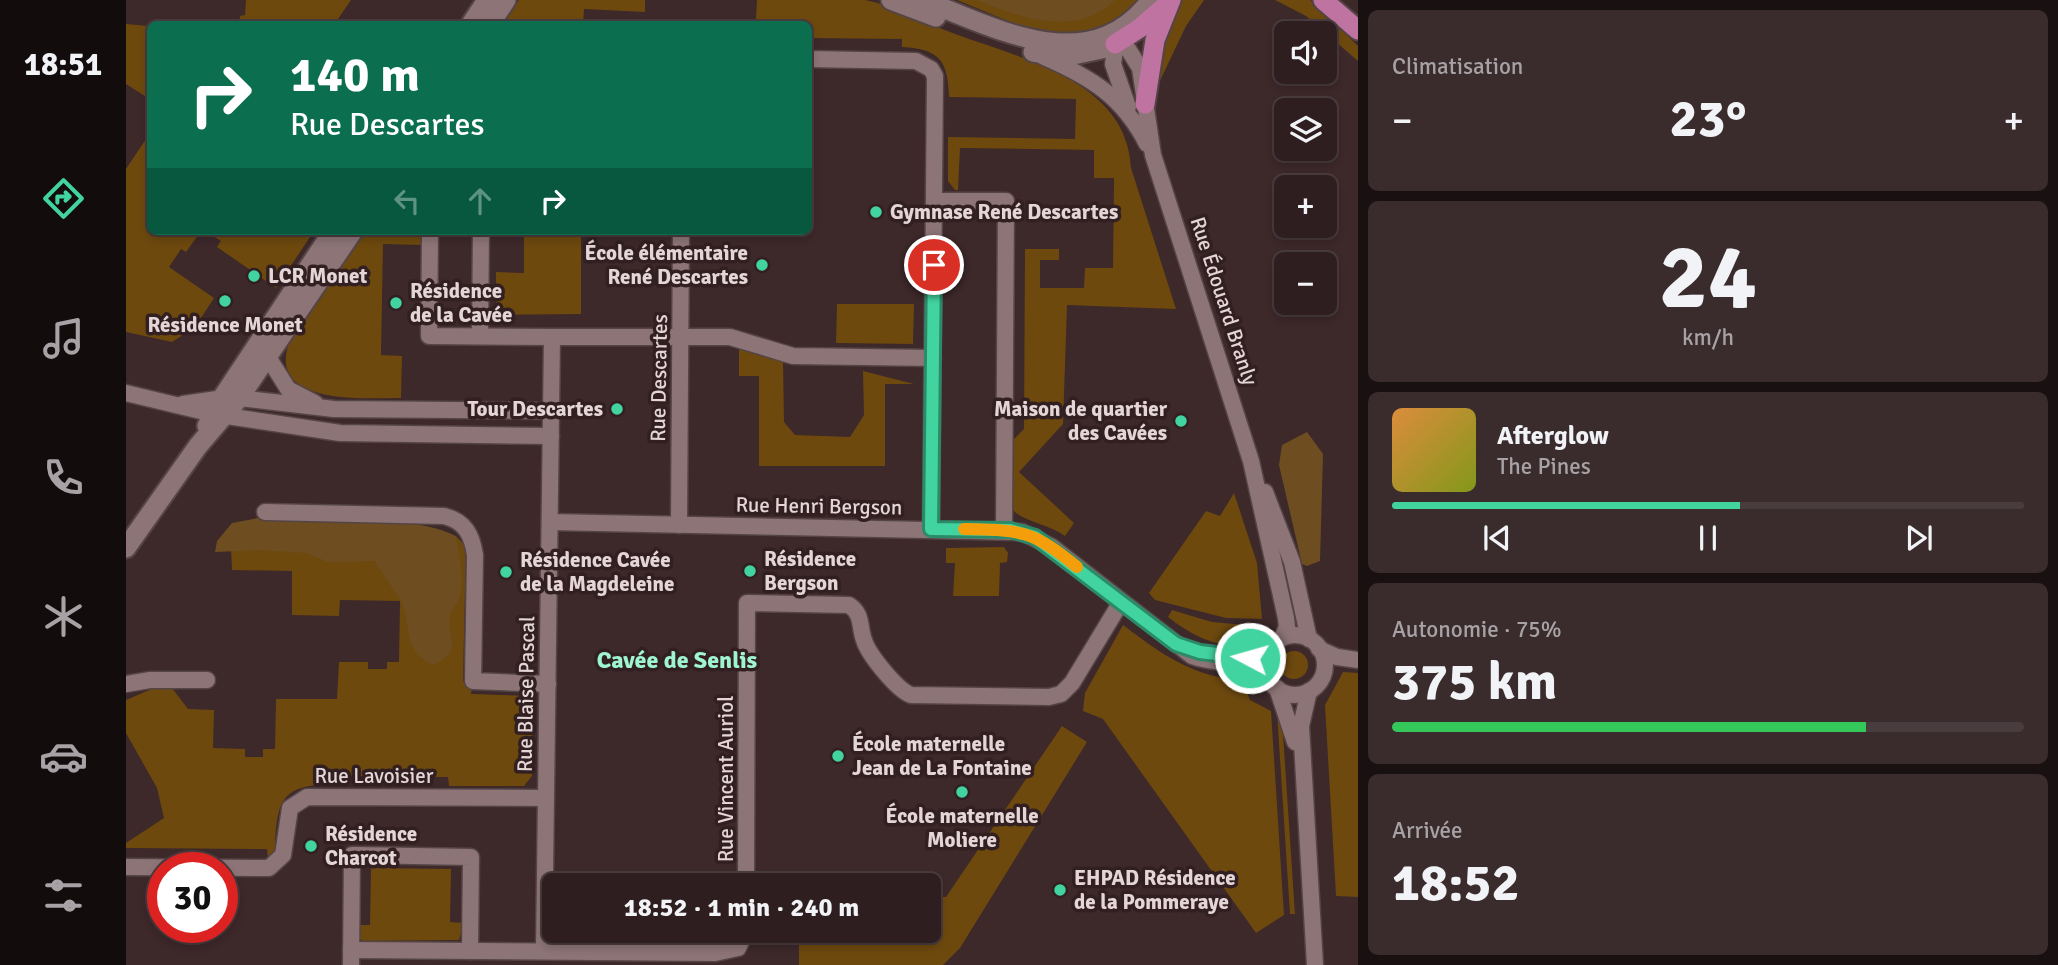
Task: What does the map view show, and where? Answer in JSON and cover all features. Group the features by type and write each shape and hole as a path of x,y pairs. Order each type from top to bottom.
{"highway":[{"path":"1118,35 1150,21 1171,0"},
{"path":"1137,108 1155,40 1171,0"},
{"path":"1323,0 1358,30"},
{"path":"1342,0 1358,14"}],"main road":[{"path":"473,21 487,0"},
{"path":"492,21 506,0"},
{"path":"891,0 1032,52 1074,57 1118,35 1151,0"},
{"path":"923,0 1034,41 1067,43 1118,35"},
{"path":"126,548 225,406 331,235"},
{"path":"225,406 268,357 351,235"}],"street":[{"name":"Rue Édouard Branly","path":"1118,35 1113,64 1137,108 1251,460 1292,562 1314,644"},
{"name":"Rue Édouard Branly","path":"1118,35 1138,61 1137,108"},
{"path":"1032,52 1137,108"},
{"path":"812,59 907,60 931,69 937,84 931,529"},
{"path":"935,201 1006,201 1003,530"},
{"path":"430,235 429,336 741,339 793,356 933,358"},
{"path":"480,336 481,235"},
{"name":"Rue Descartes","path":"678,525 681,235"},
{"name":"Rue Blaise Pascal","path":"544,951 552,337"},
{"path":"268,357 288,389 334,409"},
{"path":"126,393 177,405 552,411"},
{"path":"225,406 332,432 551,436"},
{"path":"332,432 334,409"},
{"name":"Rue Édouard Branly","path":"1251,460 1286,618 1287,627 1282,638"},
{"path":"265,512 444,516 459,522 470,536 474,555 473,681 548,684"},
{"name":"Rue Henri Bergson","path":"550,522 1022,532 1043,540 1176,644 1207,662 1250,668 1272,682"},
{"name":"Rue Vincent Auriol","path":"746,873 747,603 849,606 857,612 867,648 899,689 911,695 1049,697 1068,689 1121,602"},
{"path":"1303,777 1286,708 1272,682 1268,653 1282,638 1293,635 1333,656 1358,660"},
{"name":"Rue Henri Bergson","path":"1176,644 1241,658 1258,657 1268,653"},
{"path":"1314,644 1324,660 1322,675"},
{"path":"1315,965 1301,721 1309,691 1322,675 1333,667 1358,660"},
{"path":"126,684 150,680 206,680"},
{"path":"1272,682 1294,694 1309,691"},
{"name":"Rue Lavoisier","path":"126,867 269,868 283,855 290,808 307,796 546,798"},
{"path":"470,951 471,857 352,855 351,957 470,951 724,952 738,948 740,943"}],"shaded area":[{"path":"246,0 351,0 338,19 342,21 239,21 240,16 245,15"},
{"path":"519,0 645,0 645,12 584,9 583,21 504,21"},
{"path":"757,0 876,2 1065,76 1090,93 1111,113 1125,138 1131,168 1176,309 1067,305 1063,424 1019,472 1074,523 1065,536 1016,513 1010,500 1010,443 1024,429 1025,249 1059,249 1059,260 1040,260 1040,288 1084,288 1085,268 1113,268 1114,178 1094,178 1094,150 960,148 958,190 955,190 948,181 948,137 1075,139 1076,99 949,97 947,74 939,59 925,51 902,47 902,39 812,38 812,21 754,21"},
{"path":"957,0 1141,0 1116,23 1071,36 1049,38"},
{"path":"977,0 1115,0 1100,12 1083,19 1048,21 1012,13"},
{"path":"1182,0 1204,0 1186,26 1157,87 1165,42"},
{"path":"1275,0 1310,0 1332,21 1312,21"},
{"path":"126,24 147,26 147,94 145,96 126,84"},
{"path":"1337,26 1358,46 1358,61 1337,43"},
{"path":"147,138 147,235 198,235 186,252 181,249 169,267 214,298 201,318 183,327 186,333 172,342 126,332 126,169"},
{"path":"211,235 311,235 276,288 217,247 221,241"},
{"path":"361,235 423,235 423,245 383,244 381,355 402,356 401,398 344,397 305,388 292,378 286,363 289,343"},
{"path":"524,235 581,235 581,314 496,315 496,272 524,273"},
{"path":"837,304 914,304 913,344 836,343"},
{"path":"739,348 783,361 784,422 795,435 850,437 864,415 863,371 914,384 885,384 885,466 759,466 759,376 739,376"},
{"path":"1307,432 1323,454 1320,561 1307,566 1302,564 1279,465 1282,445"},
{"path":"1234,493 1257,563 1262,619 1226,618 1155,600 1149,593 1206,511 1220,516"},
{"path":"258,518 357,519 357,533 456,536 466,547 463,681 473,681 471,694 530,696 532,776 524,786 449,786 448,777 334,776 333,784 301,788 284,800 277,820 275,851 268,858 267,849 126,848 126,843 164,818 157,788 126,733 126,700 154,688 172,688 188,709 214,710 213,748 245,749 245,757 263,757 263,749 275,749 276,699 337,699 339,662 368,662 368,669 387,669 387,662 399,662 400,601 340,600 339,616 292,615 292,571 232,570 231,548 258,530"},
{"path":"258,518 388,521 437,529 456,536 461,586 458,601 450,615 452,644 449,654 433,665 415,651 400,599 375,561 328,562 307,553 259,550 215,552 217,541 232,523"},
{"path":"1004,547 1008,553 1007,562 1000,563 999,596 953,596 955,563 946,563 946,548"},
{"path":"1172,610 1212,622 1256,626 1242,648 1231,647 1211,642 1185,629 1168,617"},
{"path":"1123,625 1164,654 1193,669 1242,680 1250,700 1271,711 1284,915 1256,933 1103,719 1083,711 1085,693"},
{"path":"1294,651 1304,655 1308,665 1304,675 1294,679 1284,675 1280,665 1284,655"},
{"path":"1343,672 1358,673 1358,897 1336,896 1325,705"},
{"path":"1277,712 1282,719 1295,914 1290,914"},
{"path":"1062,726 1087,742 960,948 943,965 799,965 799,943 941,943 941,897 946,897"},
{"path":"371,868 451,869 450,922 464,923 459,940 363,941 358,938 355,925 370,925"}],"slow traffic":[{"path":"964,529 1010,530 1029,534 1043,540 1077,567"}],"place":[{"name":"Gymnase René Descartes","path":"876,212"},
{"name":"École élémentaire René Descartes","path":"762,265"},
{"name":"LCR Monet","path":"254,276"},
{"name":"Résidence Monet","path":"225,301"},
{"name":"Résidence de la Cavée","path":"396,303"},
{"name":"Tour Descartes","path":"617,409"},
{"name":"Maison de quartier des Cavées","path":"1181,421"},
{"name":"Résidence Bergson","path":"750,571"},
{"name":"Résidence Cavée de la Magdeleine","path":"506,572"},
{"name":"École maternelle Jean de La Fontaine","path":"838,756"},
{"name":"École maternelle Moliere","path":"962,792"},
{"name":"Résidence Charcot","path":"311,846"},
{"name":"EHPAD Résidence de la Pommeraye","path":"1060,890"}],"district":[{"name":"Cavée de Senlis","path":"677,660"}],"route":[{"path":"934,265 931,529 1010,530 1029,534 1043,540 1176,644 1200,652 1250,658"}]}
